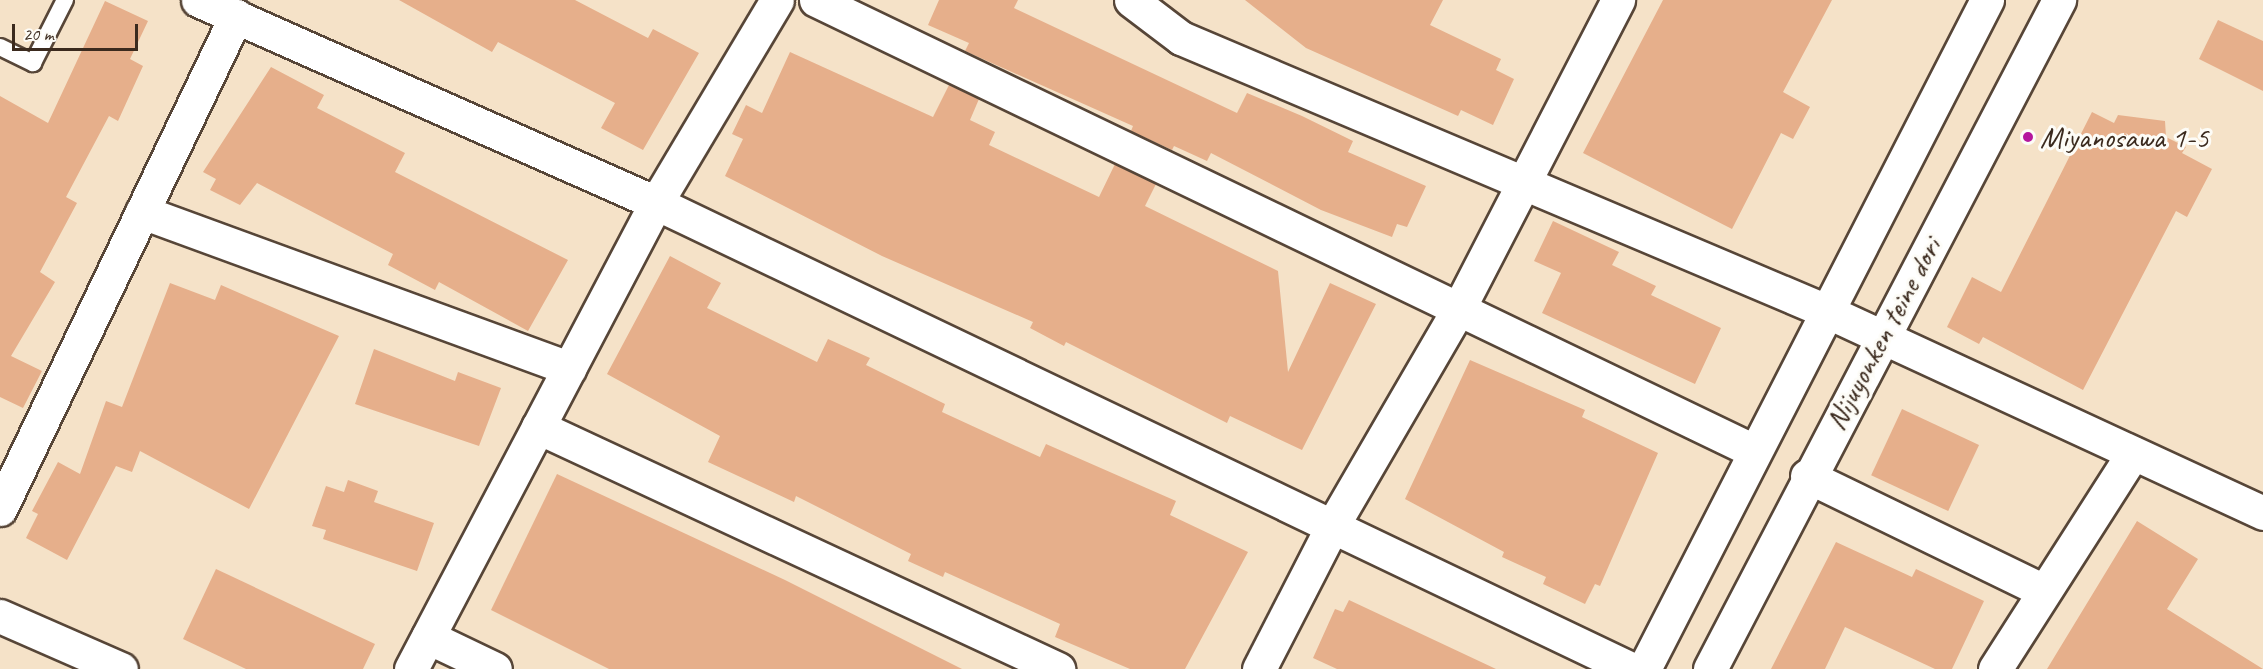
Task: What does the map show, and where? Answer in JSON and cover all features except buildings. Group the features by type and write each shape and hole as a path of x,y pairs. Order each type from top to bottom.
{"street":[{"path":"198,0 656,203 1334,523 1631,669"},
{"path":"411,669 656,203 777,0"},
{"path":"816,0 1754,451"},
{"path":"1131,0 1181,38 1824,310 2263,513"},
{"path":"1259,669 1334,523 1459,308 1525,185 1618,0"},
{"name":"Nijuyonken teine dori","path":"1644,669 1824,310 1987,0"},
{"name":"Nijuyonken teine dori","path":"1710,669 1807,476 2059,0"},
{"path":"0,509 236,16"},
{"path":"142,212 570,368"},
{"path":"538,427 1058,669"},
{"path":"1995,669 2133,453"},
{"path":"1807,476 2044,591"},
{"path":"0,616 121,669"},
{"path":"428,637 495,669"}],"lane":[{"path":"0,47 33,63 65,0"}],"place":[{"name":"Miyanosawa 1-5","path":"2028,137"}]}
